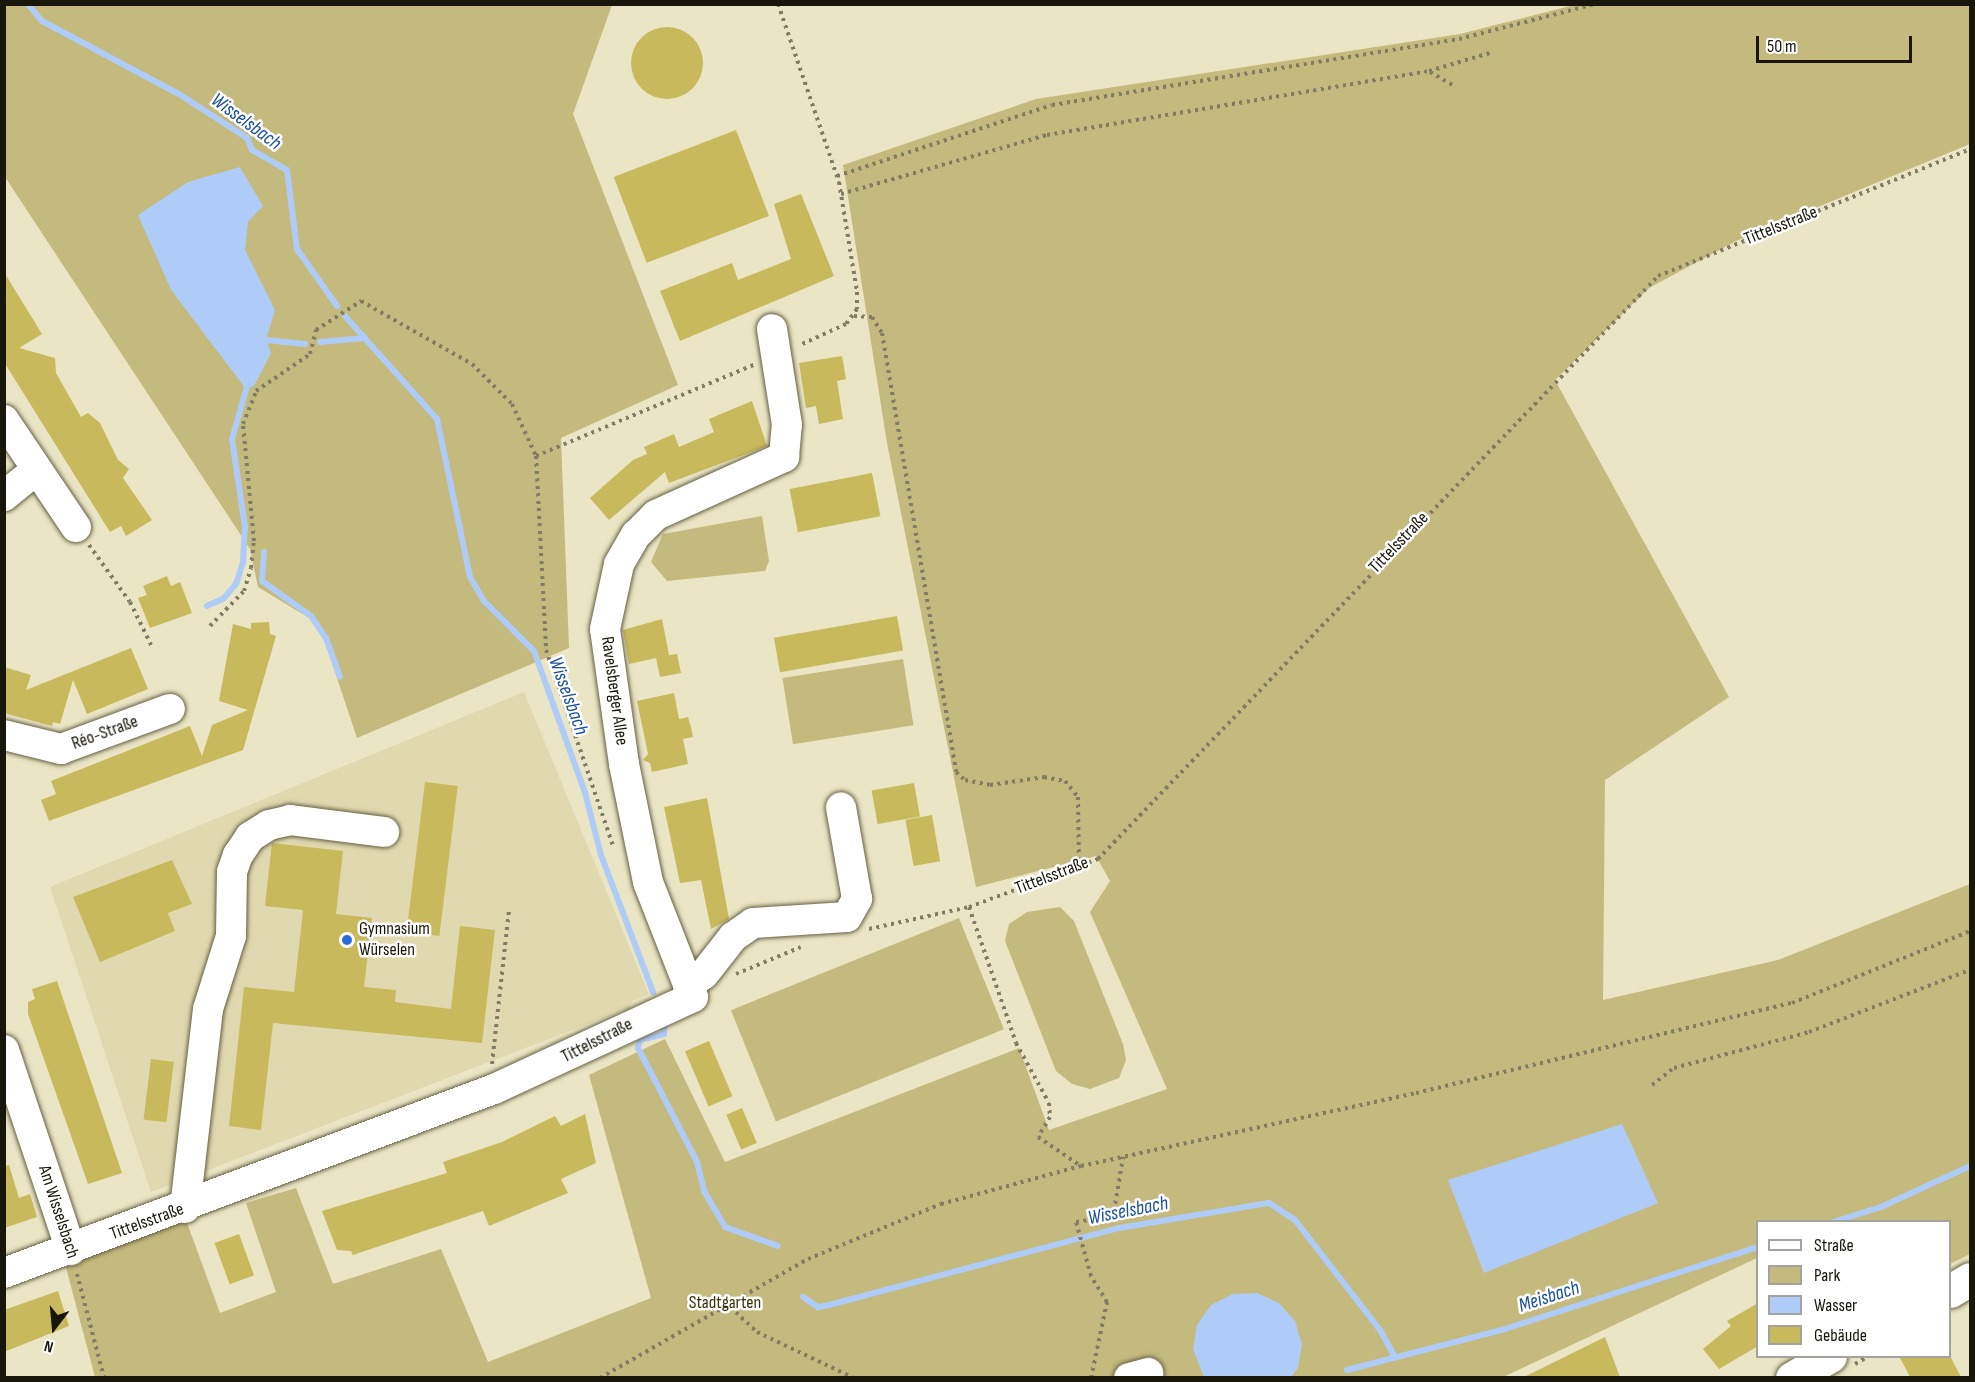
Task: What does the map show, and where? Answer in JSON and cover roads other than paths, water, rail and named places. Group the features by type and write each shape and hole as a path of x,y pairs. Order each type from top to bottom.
{"main road":[{"path":"1951,1290 1971,1279"},
{"path":"1792,1377 1826,1358"}],"street":[{"name":"Ravelsberger Allee","path":"690,991 648,882 624,764 605,629 618,564 636,535 656,515 784,457 787,425 775,342"},
{"path":"4,420 35,471 76,528"},
{"path":"4,496 35,471"},
{"name":"Réo-Straße","path":"4,735 61,749 170,709"},
{"name":"Tittelsstraße","path":"4,1273 184,1208 494,1089 690,991 733,937 753,923 846,917 857,899 841,807"},
{"path":"184,1208 208,1009 231,936 232,872 238,855 250,837 268,825 290,820 384,832"},
{"name":"Am Wisselsbach","path":"4,1050 71,1250"}],"water":[{"path":"240,167 263,206 248,222 245,250 275,310 266,340 271,353 254,386 246,389 171,290 138,215 188,182"},
{"path":"1622,1124 1658,1203 1484,1273 1448,1180"},
{"path":"1257,1293 1279,1303 1295,1321 1302,1344 1298,1368 1291,1377 1204,1377 1193,1349 1197,1325 1211,1305 1233,1294"}],"waterway":[{"name":"Wisselsbach","path":"28,4 42,21 179,94 247,138 252,150 287,170 297,249 337,306"},
{"name":"Wisselsbach","path":"345,316 437,419 470,577 484,601 534,651 585,793 601,855 653,992"},
{"path":"320,342 365,338"},
{"path":"264,346 266,340 305,344"},
{"path":"207,606 223,599 236,584 243,562 245,527 232,439 248,383"},
{"path":"264,552 262,581 311,616 326,638 340,677"},
{"name":"Wisselsbach","path":"664,1025 664,1034 640,1040 638,1048 697,1162 704,1191 725,1227 778,1246"},
{"name":"Meisbach","path":"1839,1220 1881,1207 1970,1166"},
{"name":"Wisselsbach","path":"803,1297 818,1307 829,1305 1119,1228 1269,1203 1295,1220 1380,1330 1395,1357"},
{"name":"Meisbach","path":"1347,1370 1505,1329 1756,1248"}],"place":[{"name":"Gymnasium Würselen","path":"347,940"}],"park label":[{"name":"Stadtgarten","path":"725,1303"}]}
